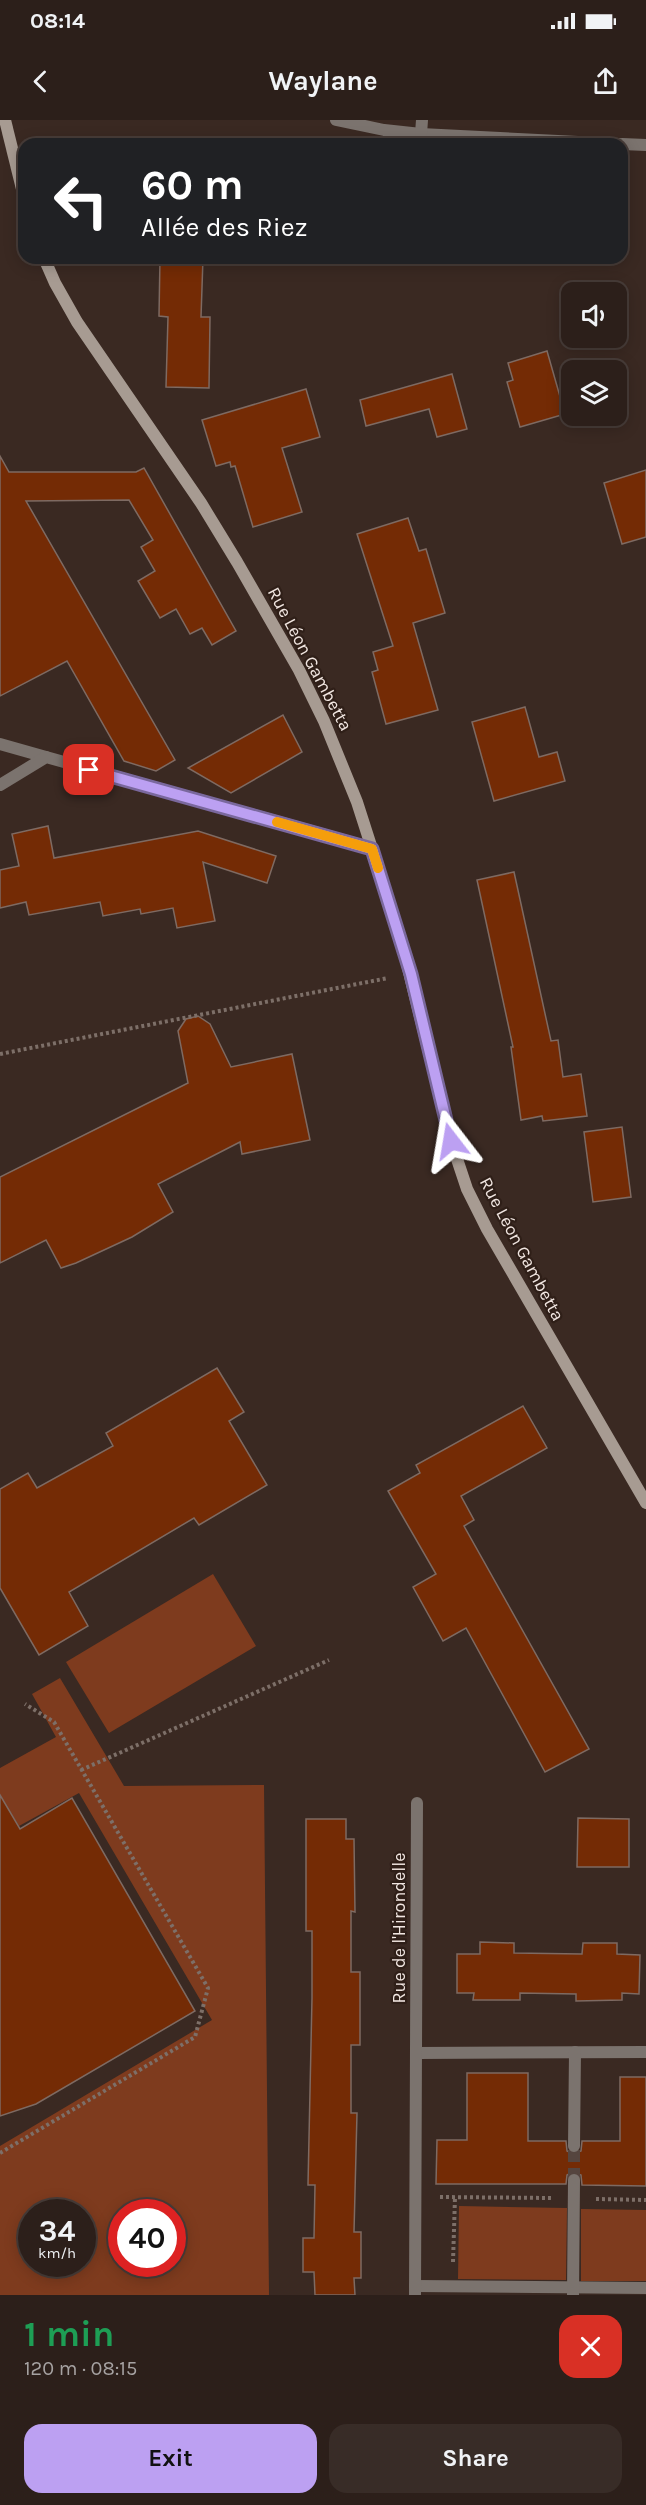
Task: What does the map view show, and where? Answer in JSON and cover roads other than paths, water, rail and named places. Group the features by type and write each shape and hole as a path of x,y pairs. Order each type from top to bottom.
{"street":[{"path":"5,120 18,173"},
{"path":"336,120 384,130 500,138"},
{"path":"422,120 422,134"},
{"path":"628,144 646,145"},
{"name":"Rue Léon Gambetta","path":"47,264 77,322 201,503 299,670 346,774 372,849 411,974 451,1141 468,1189 492,1236 646,1503"},
{"path":"0,744 372,849"},
{"path":"0,785 46,757"},
{"name":"Rue de l'Hirondelle","path":"415,2291 417,1803"},
{"path":"574,2146 575,2052"},
{"path":"417,2053 646,2052"},
{"path":"573,2291 574,2180"},
{"path":"415,2291 453,2287 573,2291 646,2288"}],"tunnel":[{"path":"574,2146 574,2180"}]}
